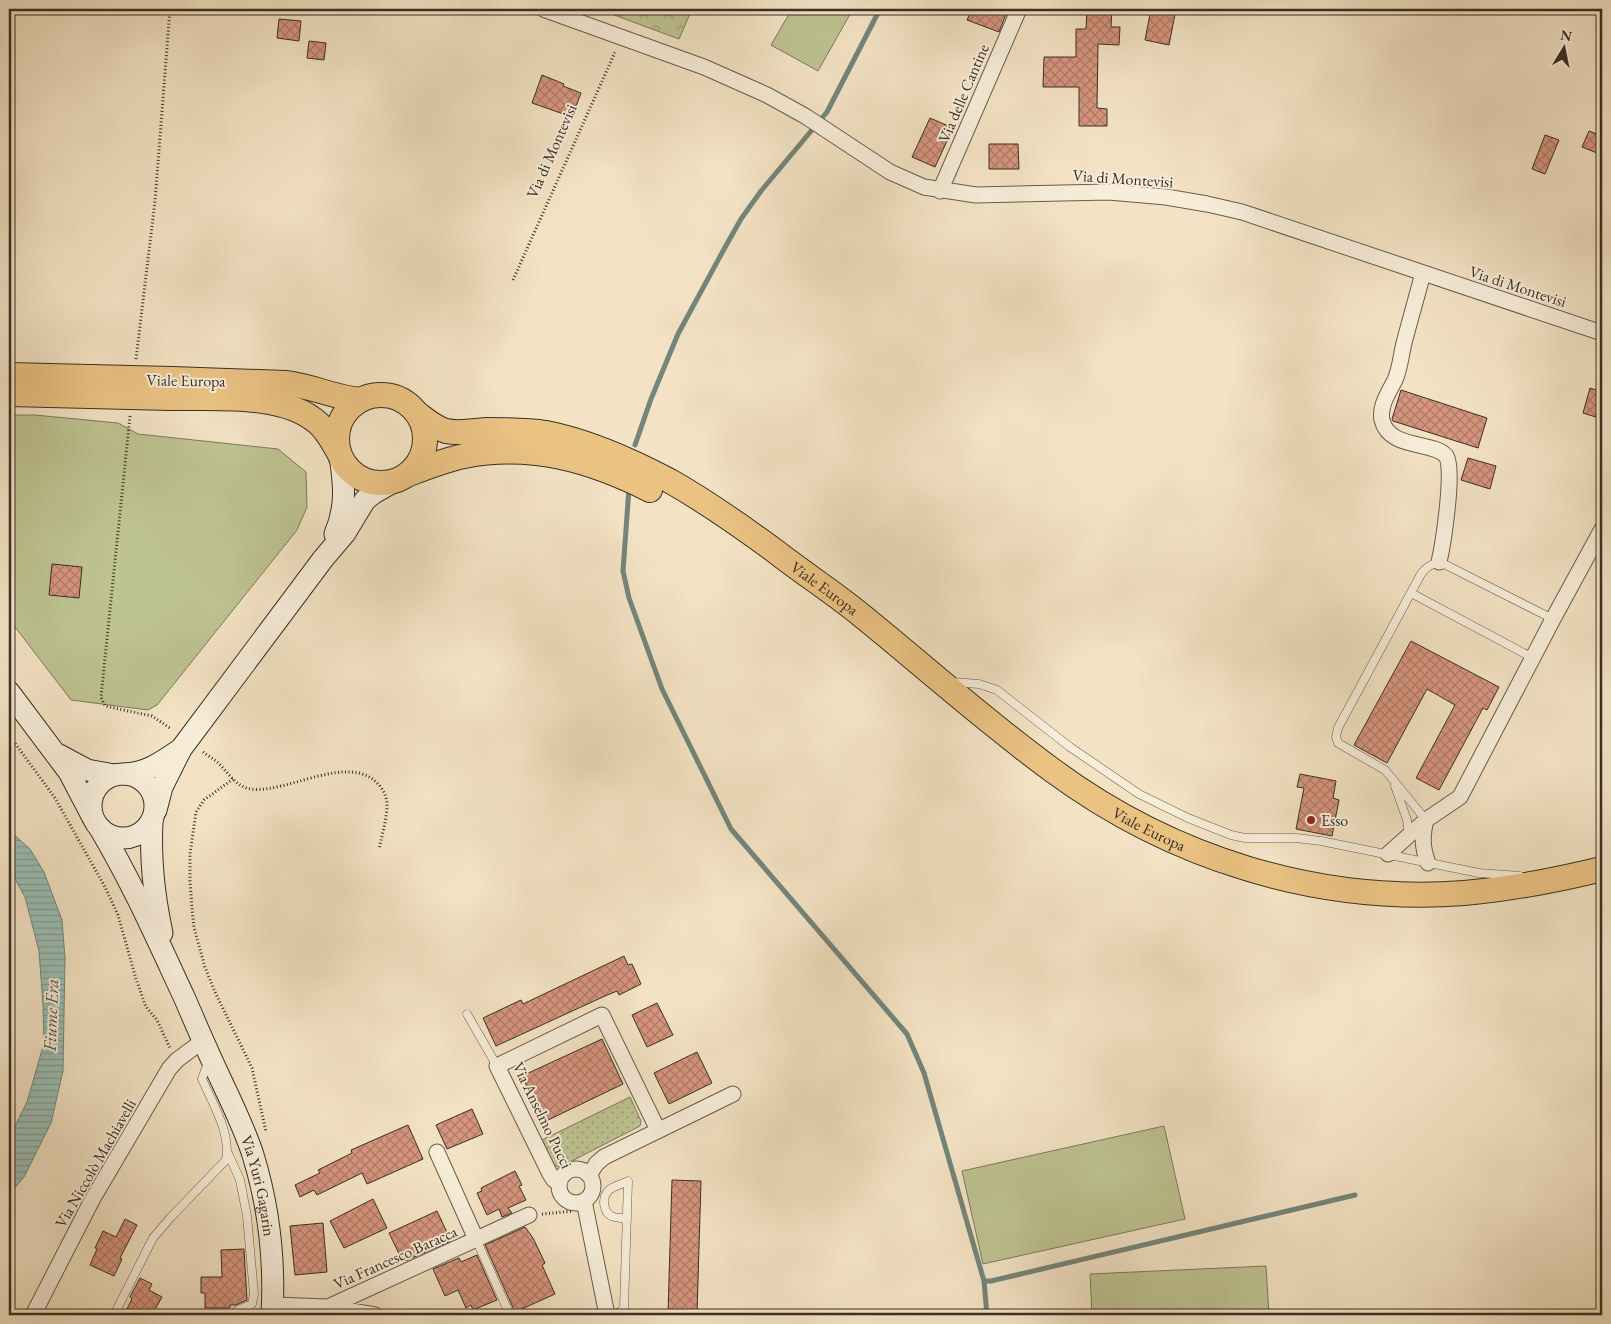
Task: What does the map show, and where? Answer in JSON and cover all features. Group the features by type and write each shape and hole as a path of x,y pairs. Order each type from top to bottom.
{"main road":[{"name":"Viale Europa","path":"9,375 171,388 286,405 298,410 318,423 330,437 350,471 374,483 401,478 450,460 488,453 528,452 570,458 643,486 775,552"},
{"name":"Viale Europa","path":"9,394 286,383 342,398 361,400 377,395 396,398 412,407 434,426 449,432 504,430 534,432 567,438 599,449 668,480 714,507 835,594 1038,759 1092,798 1157,834 1230,864 1288,880 1352,891 1428,894 1463,893 1562,879 1602,869"},
{"path":"339,453 337,436 340,421 349,409 361,400"},
{"path":"401,478 416,467 424,450 425,432 418,414"}],"street":[{"path":"543,9 622,37"},
{"name":"Via delle Cantine","path":"940,191 1019,9"},
{"name":"Via di Montevisi","path":"622,37 704,66 767,95 827,130 890,172 924,187 940,191 976,195 1109,192 1166,197 1207,204 1242,212 1602,333"},
{"path":"1423,273 1396,378 1385,400 1382,415 1384,425 1398,439 1437,451 1446,456 1448,460 1449,480 1444,540 1439,562"},
{"path":"323,559 338,526 344,505 339,453"},
{"path":"181,749 153,768 104,780 97,788 92,802 96,822 112,836 127,838 146,830 154,816 162,787 181,749 323,559 345,533 365,500 401,478"},
{"path":"1388,854 1426,820 1460,798 1552,620 1602,529"},
{"path":"9,692 69,772 114,852 169,966"},
{"path":"55,752 87,770 135,776 144,782 153,795 152,878 169,966"},
{"path":"1426,820 1422,845 1428,863"},
{"name":"Via Yuri Gagarin","path":"169,966 204,1040 253,1155 265,1204 280,1310"},
{"name":"Via Anselmo Pucci","path":"559,1182 554,1180 550,1174 497,1066 602,1015 658,1130"},
{"name":"Via Niccolò Machiavelli","path":"33,1315 92,1200 169,1069 176,1060 204,1040"},
{"name":"Via Anselmo Pucci","path":"590,1174 596,1164 604,1157 733,1094"},
{"name":"Via Francesco Baracca","path":"437,1152 476,1239"},
{"path":"584,1205 573,1203 561,1195 559,1182 562,1174 567,1170 581,1169 590,1174 594,1184 592,1192 584,1205 609,1315"},
{"name":"Via Francesco Baracca","path":"328,1307 529,1216"},
{"path":"280,1310 328,1307 375,1315"}],"lane":[{"path":"1426,820 1385,770 1338,743 1336,737 1338,728 1424,569 1431,564 1439,562 1552,620"},
{"path":"1411,593 1532,658"},
{"path":"941,681 979,684 992,688 1070,747 1139,794 1231,835 1245,838 1306,839 1479,873 1562,879"},
{"path":"1390,775 1402,806 1409,835"},
{"path":"467,1014 497,1066"},
{"path":"114,1315 154,1238 171,1216 226,1160 226,1136 202,1080 206,1068 213,1063"},
{"path":"227,1151 240,1180 247,1216 254,1294 252,1304 231,1315"},
{"path":"609,1315 620,1312 624,1308 627,1218 628,1181 611,1189 604,1199 604,1205 608,1213 613,1217 627,1218"},
{"path":"476,1239 510,1315"}],"path":[{"path":"136,364 155,201 170,9"},
{"name":"Via di Montevisi","path":"513,280 622,37"},
{"path":"131,410 101,697 105,706 152,716 170,728"},
{"path":"9,735 55,798 105,887 118,915 146,1007 157,1020 176,1060"},
{"path":"203,752 216,761 233,779 244,787 259,789 337,773 355,772 370,776 382,788 386,800 379,849"},
{"path":"233,779 204,800 196,812 190,854 192,908 194,928 205,967 252,1068 268,1139"},
{"path":"529,1216 584,1205"}],"green space":[{"path":"598,9 692,9 679,39"},
{"path":"792,9 853,9 818,71 771,45"},
{"path":"9,415 35,415 118,423 138,434 278,449 306,472 307,507 297,530 157,705 148,710 71,700 9,619"},
{"path":"630,1097 641,1121 640,1126 560,1167 553,1165 542,1140"},
{"path":"1164,1126 1185,1219 983,1264 962,1171"},
{"path":"1266,1266 1269,1315 1092,1315 1090,1274"}],"water":[{"name":"Fiume Era","path":"9,830 30,849 44,872 62,920 65,958 63,1071 51,1123 24,1177 9,1195 9,1138 27,1102 44,1043 39,951 25,897 9,868"}],"building":[{"path":"972,9 1008,9 999,32 967,20"},
{"path":"1087,9 1112,9 1111,27 1120,27 1119,45 1098,44 1097,108 1107,109 1107,126 1079,126 1079,87 1043,87 1044,57 1076,57 1076,29 1086,29"},
{"path":"1151,9 1176,9 1169,45 1145,40"},
{"path":"279,19 301,21 299,41 277,38"},
{"path":"309,41 326,43 324,60 307,58"},
{"path":"542,75 581,93 572,117 532,103"},
{"path":"930,118 953,128 935,167 912,157"},
{"path":"1589,131 1602,136 1602,155 1582,147"},
{"path":"1545,135 1559,140 1545,174 1532,169"},
{"path":"989,144 1018,144 1019,169 989,169"},
{"path":"1590,388 1602,392 1602,419 1583,413"},
{"path":"1401,390 1487,418 1478,448 1393,421"},
{"path":"1468,458 1496,466 1490,489 1461,480"},
{"path":"52,564 82,567 79,598 49,595"},
{"path":"1411,641 1499,687 1487,710 1483,708 1439,790 1416,778 1455,705 1427,689 1387,763 1354,745"},
{"path":"1300,774 1336,781 1333,798 1339,800 1332,836 1296,829 1304,788 1297,787"},
{"path":"624,956 628,965 632,964 641,984 619,995 617,991 605,996 496,1046 483,1018 521,1000 523,1004"},
{"path":"657,1003 673,1035 647,1047 632,1015"},
{"path":"602,1039 623,1084 544,1122 522,1076"},
{"path":"697,1052 712,1083 669,1104 654,1073"},
{"path":"472,1109 483,1134 447,1149 436,1125"},
{"path":"408,1125 423,1159 367,1184 362,1173 317,1195 314,1190 300,1197 295,1185 320,1173 318,1170 352,1153 351,1150"},
{"path":"515,1171 522,1185 519,1186 526,1200 508,1208 512,1213 502,1217 499,1209 487,1215 477,1193 482,1191 481,1188"},
{"path":"672,1180 701,1181 697,1314 668,1313"},
{"path":"373,1199 387,1228 344,1248 330,1221"},
{"path":"437,1211 451,1241 403,1262 389,1233"},
{"path":"125,1219 137,1225 120,1258 122,1259 114,1276 90,1265 103,1231 116,1237"},
{"path":"323,1223 327,1272 295,1275 290,1226"},
{"path":"525,1227 533,1238 545,1263 542,1265 555,1294 515,1312 485,1245"},
{"path":"244,1249 247,1300 236,1305 230,1305 230,1308 205,1308 205,1293 201,1293 201,1277 222,1277 221,1250"},
{"path":"477,1255 497,1300 473,1310 471,1305 466,1308 458,1290 445,1296 433,1269 459,1258 461,1262"},
{"path":"140,1278 152,1284 149,1290 162,1297 152,1315 124,1315 132,1299 130,1297"}],"waterway":[{"path":"635,445 651,399 678,334 723,251 741,219 761,191 827,112 880,9"},
{"path":"629,488 623,571 629,598 662,689 731,829 907,1034 924,1073 984,1281 991,1281 1355,1195"},
{"path":"984,1281 987,1315"}],"place":[{"name":"Esso","path":"1311,820"}]}
